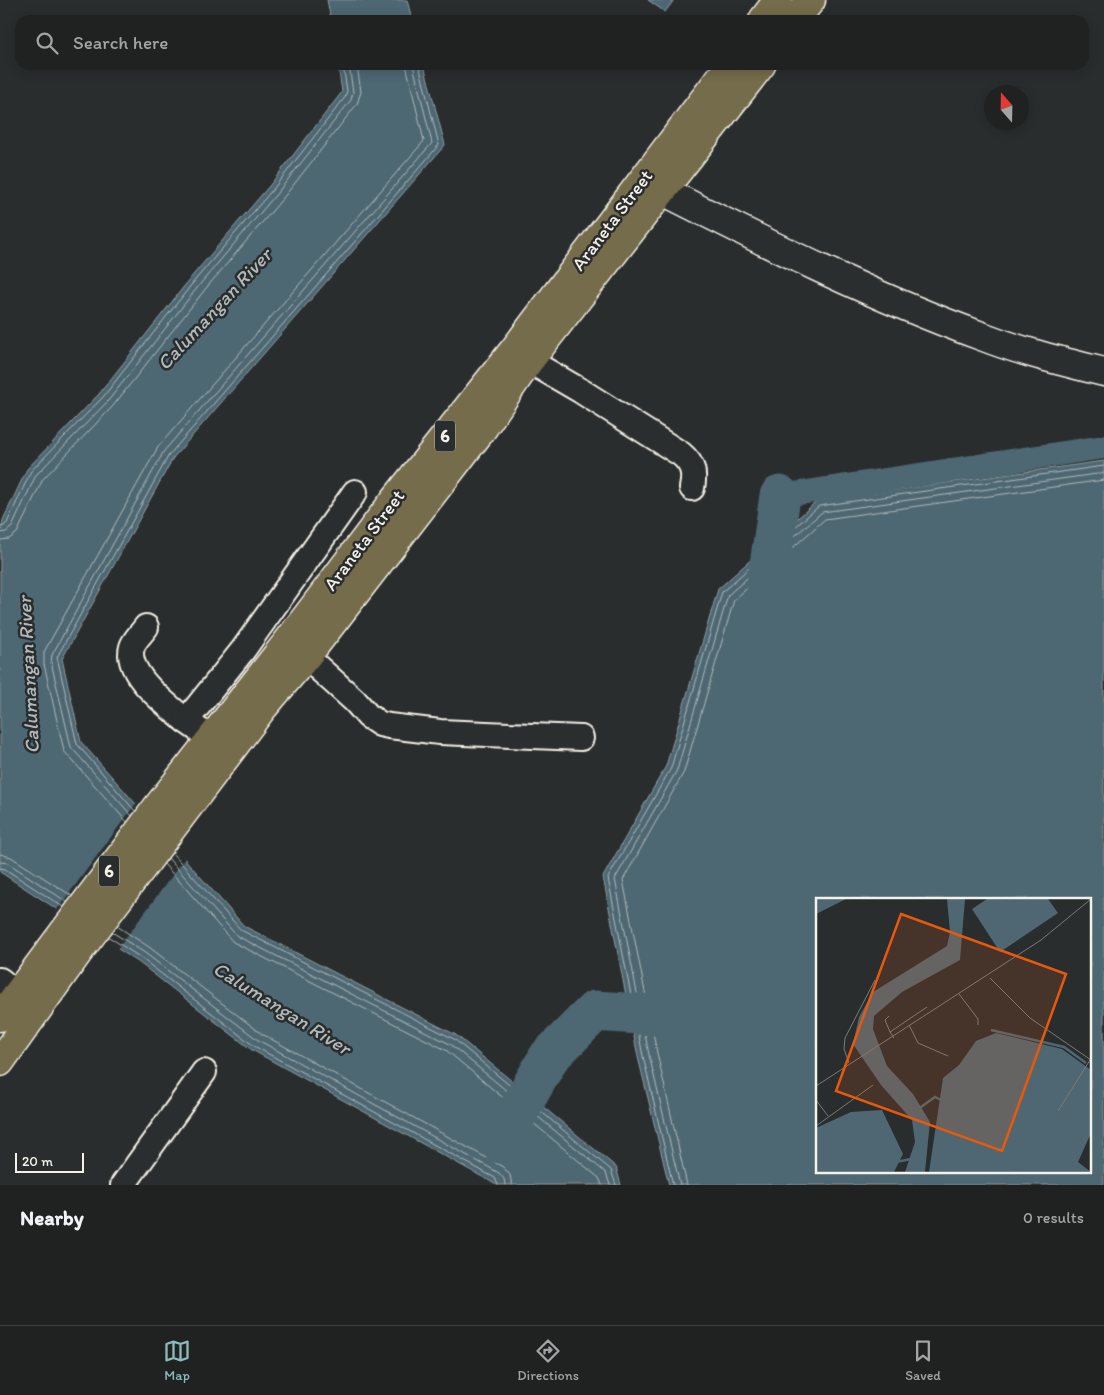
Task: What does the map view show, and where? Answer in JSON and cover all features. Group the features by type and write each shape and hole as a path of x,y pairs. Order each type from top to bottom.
{"highway":[{"path":"767,15 778,0"},
{"path":"799,15 811,0"},
{"name":"Araneta Street","path":"0,1017 8,987 70,943 220,745 297,649 393,502 521,356 726,70"},
{"path":"521,356 663,191 757,70"},
{"path":"0,1062 70,943"}],"street":[{"path":"663,191 747,234 925,315 986,338 1104,372"},
{"path":"521,356 581,390 690,461 694,478 692,488"},
{"path":"186,721 243,650 355,492"},
{"path":"146,628 132,646 131,661 138,674 154,692 186,721 220,745"},
{"path":"297,649 355,701 368,716 380,724 440,732 580,738"},
{"path":"123,1185 204,1072"}],"water":[{"path":"327,0 407,0 411,15 330,15"},
{"path":"648,0 674,0 665,12"},
{"name":"Calumangan River","path":"339,70 425,70 445,145 173,458 62,659 81,742 244,926 456,1035 616,1167 621,1185 497,1185 252,1050 138,962 0,872 0,538 3,520 27,469 99,394 193,275 270,185 342,92"},
{"path":"1104,461 1104,1185 669,1185 638,1057 603,877 666,766 718,589 817,501"}],"pier":[{"path":"137,802 186,857 116,951 56,911"}],"waterway":[{"path":"780,496 1104,447"},
{"path":"774,592 767,586 780,496"},
{"path":"500,1143 549,1057 595,1011 669,1016 686,1020"}]}
